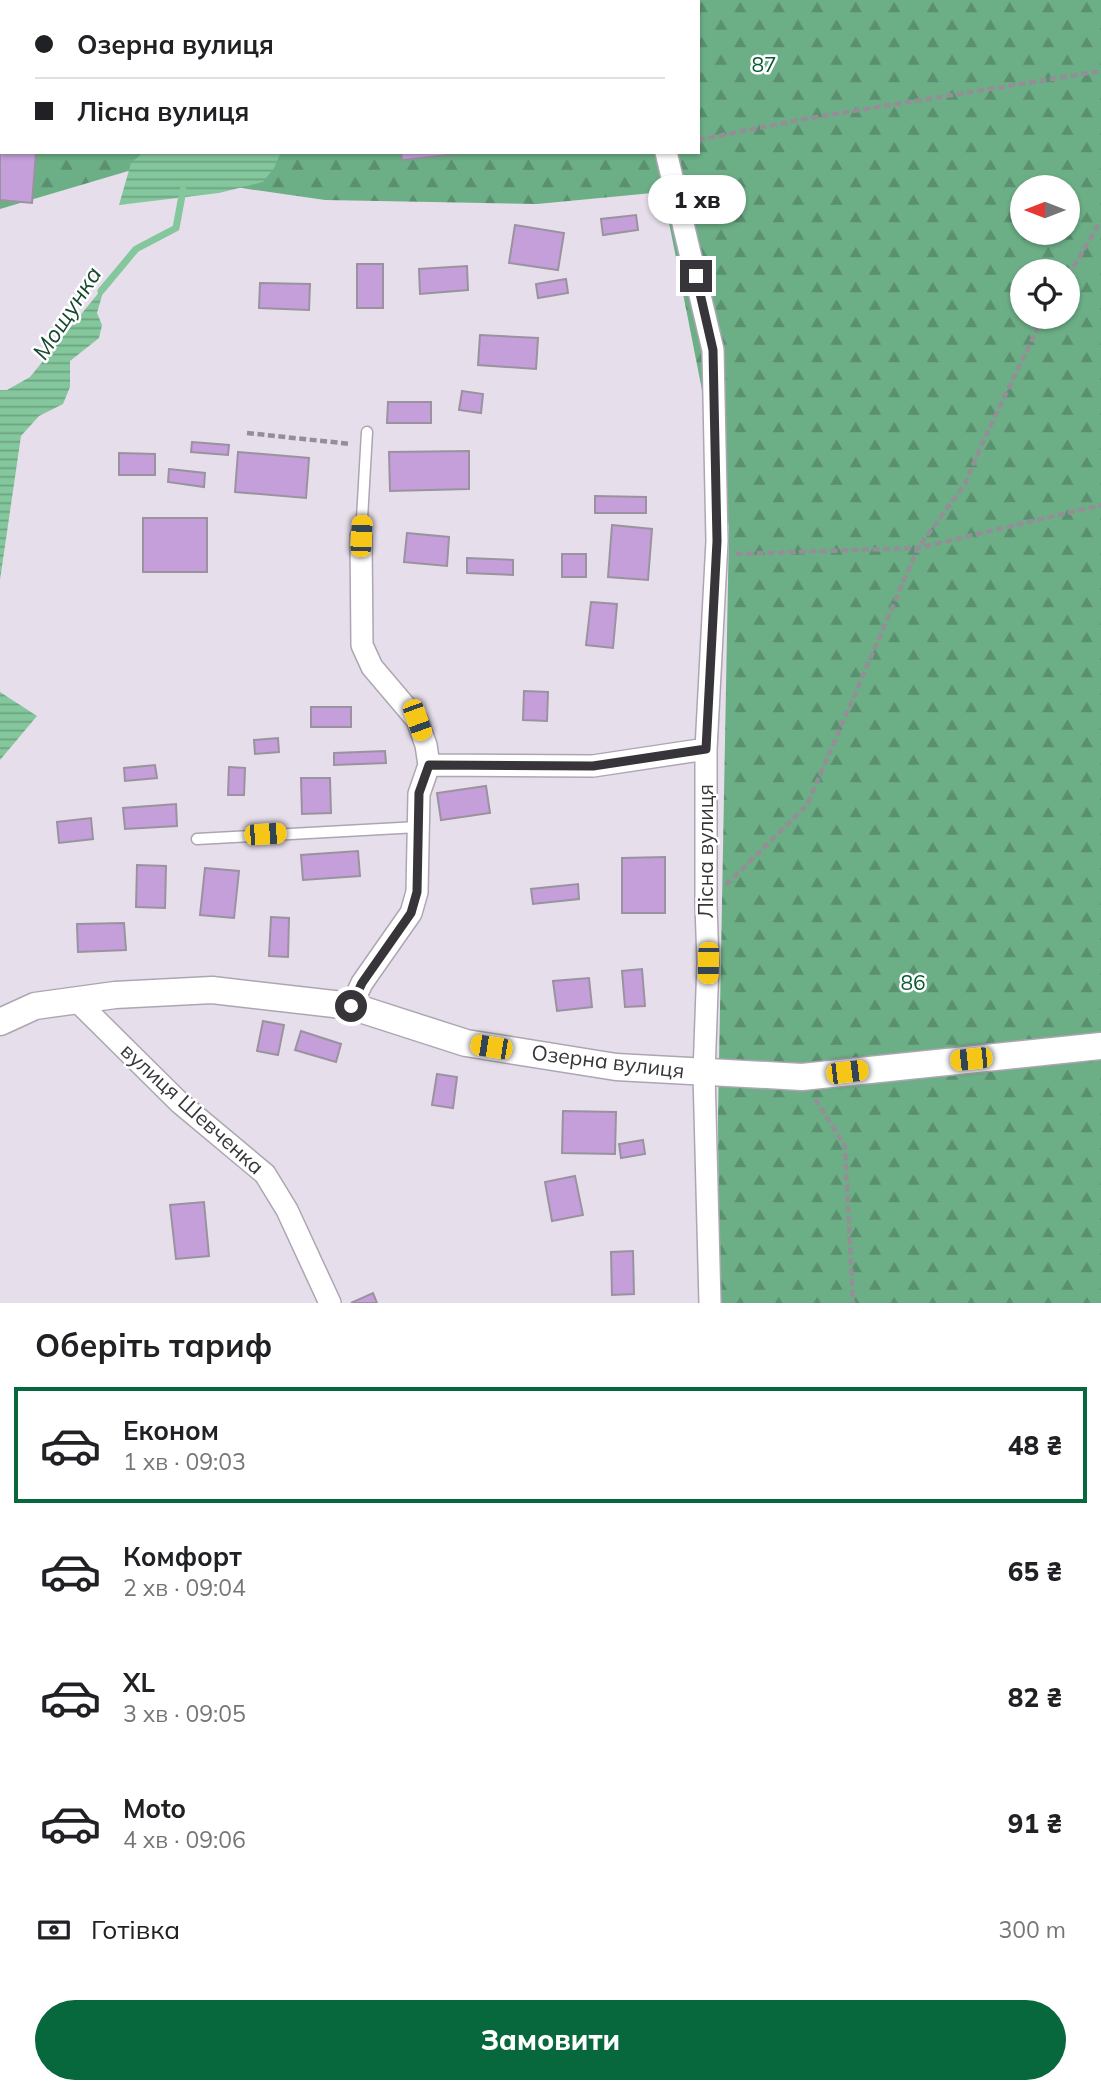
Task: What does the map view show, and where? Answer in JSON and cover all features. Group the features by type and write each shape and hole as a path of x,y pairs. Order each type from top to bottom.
{"street":[{"name":"Лісна вулиця","path":"666,154 713,350 717,555 706,749 708,963 704,1073 710,1303"},
{"path":"351,1006 362,983 411,913 417,892 419,793 429,765 417,720 372,667 362,645 361,536"},
{"path":"429,765 593,766 706,749"},
{"name":"Озерна вулиця","path":"0,1022 35,1006 115,995 212,990 351,1006 466,1043 616,1067 802,1077 1101,1046"},
{"name":"вулиця Шевченка","path":"76,1000 180,1103 265,1174 287,1210 330,1303"}],"lane":[{"path":"361,536 367,432"},
{"path":"197,839 418,827"}],"path":[{"path":"700,140 804,119 1101,71"},
{"path":"1078,259 1101,221"},
{"path":"706,905 807,805 918,548 965,484 1037,329"},
{"path":"247,433 366,446"},
{"path":"717,555 918,548 1101,505"},
{"path":"802,1077 845,1146 853,1303"}],"green space":[{"name":"86","path":"700,0 1101,0 1101,1303 719,1303 718,1116 729,527 663,192 537,204 325,200 135,169 0,209 0,154 700,154"}],"shaded area":[{"path":"142,154 280,154 263,182 219,193 119,205 131,163"},
{"path":"105,285 97,313 102,325 99,338 70,361 70,387 63,404 39,416 21,436 0,580 0,390 7,390 30,377"},
{"path":"0,692 37,716 0,760"}],"building":[{"path":"0,154 36,154 32,203 0,200"},
{"path":"401,154 457,154 402,160"},
{"path":"636,215 638,230 603,235 601,219"},
{"path":"515,225 564,233 558,270 509,263"},
{"path":"357,264 383,264 383,308 357,308"},
{"path":"467,266 468,290 420,294 419,269"},
{"path":"566,279 568,293 538,298 536,284"},
{"path":"260,283 310,284 309,310 259,308"},
{"path":"480,335 538,338 536,369 478,365"},
{"path":"462,391 483,394 481,413 459,410"},
{"path":"388,402 431,402 431,423 387,423"},
{"path":"192,442 229,445 228,455 191,452"},
{"path":"469,451 469,489 390,491 389,452"},
{"path":"238,452 309,458 306,498 235,492"},
{"path":"119,453 155,454 155,475 119,475"},
{"path":"169,469 205,473 204,487 168,482"},
{"path":"595,496 646,497 646,513 595,513"},
{"path":"143,518 207,518 207,572 143,572"},
{"path":"612,525 652,529 648,580 608,577"},
{"path":"407,533 449,537 447,566 404,562"},
{"path":"562,554 586,554 586,577 562,577"},
{"path":"467,558 513,560 513,575 467,573"},
{"path":"591,602 617,604 613,648 586,645"},
{"path":"524,691 548,692 547,721 523,720"},
{"path":"311,707 351,707 351,727 311,727"},
{"path":"278,738 279,752 255,754 254,740"},
{"path":"385,751 386,763 334,765 334,753"},
{"path":"155,765 157,778 125,781 124,768"},
{"path":"229,767 245,768 244,795 228,795"},
{"path":"301,778 330,778 331,813 302,814"},
{"path":"486,786 490,813 441,820 437,793"},
{"path":"176,804 177,826 125,829 123,808"},
{"path":"91,818 93,839 59,843 57,822"},
{"path":"358,851 360,876 303,880 301,855"},
{"path":"665,857 665,913 622,913 622,858"},
{"path":"137,865 166,866 165,908 136,907"},
{"path":"205,868 239,871 234,918 200,915"},
{"path":"578,884 579,899 533,904 531,889"},
{"path":"271,917 289,918 288,957 269,956"},
{"path":"124,923 126,950 78,952 77,924"},
{"path":"642,969 645,1006 625,1007 622,971"},
{"path":"589,978 592,1007 557,1011 553,981"},
{"path":"263,1021 284,1025 278,1055 257,1051"},
{"path":"301,1031 341,1044 336,1062 295,1050"},
{"path":"437,1074 457,1077 453,1108 432,1105"},
{"path":"563,1111 616,1112 615,1154 562,1153"},
{"path":"643,1140 645,1154 621,1158 619,1144"},
{"path":"575,1176 583,1215 552,1221 545,1182"},
{"path":"204,1202 209,1256 176,1259 170,1205"},
{"path":"633,1251 634,1294 612,1295 611,1252"},
{"path":"373,1293 377,1303 351,1303"}],"waterway":[{"name":"Мощунка","path":"101,291 136,249 176,228 183,190"}],"route":[{"path":"351,1006 362,983 411,913 417,892 419,793 429,765 593,766 706,749 717,541 713,350 696,276"}],"park label":[{"name":"87","path":"764,65"}]}
